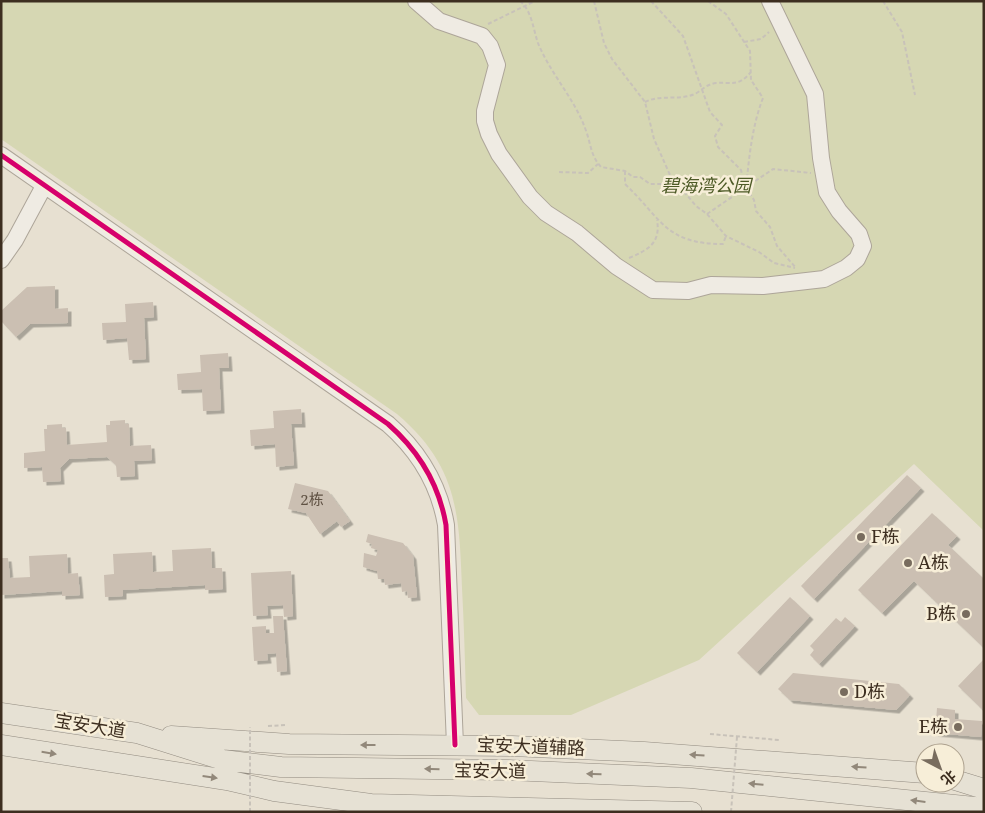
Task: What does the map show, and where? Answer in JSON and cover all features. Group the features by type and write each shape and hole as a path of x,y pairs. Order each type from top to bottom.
{"main road":[{"name":"宝安大道","path":"1,713 137,733 223,760 281,767 508,770 691,778 984,808"},
{"name":"宝安大道辅路","path":"137,733 289,744 455,745 644,752 915,772"},
{"name":"宝安大道","path":"1,745 227,780 274,791 371,804 692,812"},
{"path":"965,780 984,783"},
{"path":"965,782 984,789"},
{"path":"274,791 338,812"}],"street":[{"path":"416,1 439,21 482,36 490,46 497,64 485,111 488,134 520,186 546,213 577,233 616,266 653,290 688,291 710,285 763,286 824,279 846,268 857,259 862,246 859,234 839,211 827,192 815,94 773,6"},
{"path":"1,155 388,424 419,456 440,496 446,525 455,745"},
{"path":"1,260 15,240 44,186"}],"path":[{"path":"520,1 526,6 539,44 585,128 589,148 598,164 601,167 625,171 633,177 640,177 650,184 662,184 673,188 679,185"},
{"path":"476,34 494,20 535,1"},
{"path":"594,1 604,43 612,59 645,102 654,139 664,165 679,185 696,206 708,214 726,236 759,252 774,263 796,268 777,246 770,227 756,211 754,200 746,188 741,170 718,146 715,136 722,125 710,112 703,88 690,61 683,36 651,1"},
{"path":"708,1 726,14 750,51 751,80 763,98 755,116 755,134 751,146 746,188"},
{"path":"883,1 902,32 915,95"},
{"path":"743,42 761,38 772,30 773,6"},
{"path":"645,102 656,96 682,97 695,94 715,83 743,82 751,72"},
{"path":"560,172 588,173 598,164"},
{"path":"708,214 773,169 824,176"},
{"path":"625,171 625,184 657,220 678,237 702,244 723,244 726,236"},
{"path":"616,266 647,251 655,244 658,227 657,220"},
{"path":"250,727 250,812"},
{"path":"710,734 779,740"},
{"path":"730,812 737,737"}],"green space":[{"name":"碧海湾公园","path":"1,1 984,1 984,531 914,464 699,660 571,715 479,715 466,698 461,561 456,514 444,472 432,453 417,433 397,414 1,139"}],"building":[{"path":"55,286 55,309 68,308 68,323 30,324 16,337 1,321 1,311 27,287"},
{"path":"153,302 154,317 144,318 146,359 129,360 127,338 103,340 102,323 126,322 125,304"},
{"path":"228,353 229,368 219,368 221,410 203,411 202,389 178,390 177,374 201,372 200,355"},
{"path":"301,409 302,424 291,424 294,465 276,467 275,444 251,446 250,430 274,428 273,411"},
{"path":"125,420 125,424 129,424 130,446 151,445 152,460 134,461 135,476 117,477 116,465 107,457 69,459 60,468 61,481 43,482 42,467 24,468 24,453 45,451 44,429 47,429 47,425 62,424 62,428 66,428 67,445 107,442 106,425 110,425 110,421"},
{"name":"F栋","path":"907,475 921,488 814,599 801,586"},
{"path":"295,483 328,491 350,521 341,527 337,521 320,534 306,513 288,509"},
{"path":"932,513 957,536 948,545 984,579 984,648 914,581 882,613 858,590"},
{"path":"368,534 403,543 413,556 417,597 408,598 407,591 402,592 401,583 385,585 384,579 378,579 377,571 363,567 364,553 376,556 378,550 371,548 372,544 366,542"},
{"path":"211,548 212,568 222,568 223,589 205,590 205,585 123,590 123,596 105,597 104,575 114,574 113,554 152,552 153,572 173,571 172,550"},
{"path":"67,554 68,574 78,573 80,595 62,596 62,591 1,595 1,558 8,558 10,578 30,577 29,556"},
{"path":"291,571 293,616 284,617 283,605 267,606 268,615 253,616 251,573"},
{"path":"790,597 810,616 757,672 737,653"},
{"path":"273,616 283,616 287,671 277,672 276,653 267,654 268,660 254,661 252,627 266,626 266,633 274,633"},
{"path":"845,617 855,626 819,664 810,655 814,650 810,646 836,618 841,622"},
{"path":"984,659 984,707 982,709 958,686"},
{"name":"D栋","path":"793,673 899,684 910,695 896,710 790,700 778,689"},
{"name":"E栋","path":"937,708 955,710 955,719 982,721 981,737 935,733"}],"cycle path":[{"path":"1,155 388,424 419,457 433,482 446,525 455,745"}],"place":[{"name":"F栋","path":"861,537"},
{"name":"A栋","path":"908,563"},
{"name":"B栋","path":"966,614"},
{"name":"D栋","path":"844,692"},
{"name":"E栋","path":"958,727"}]}
